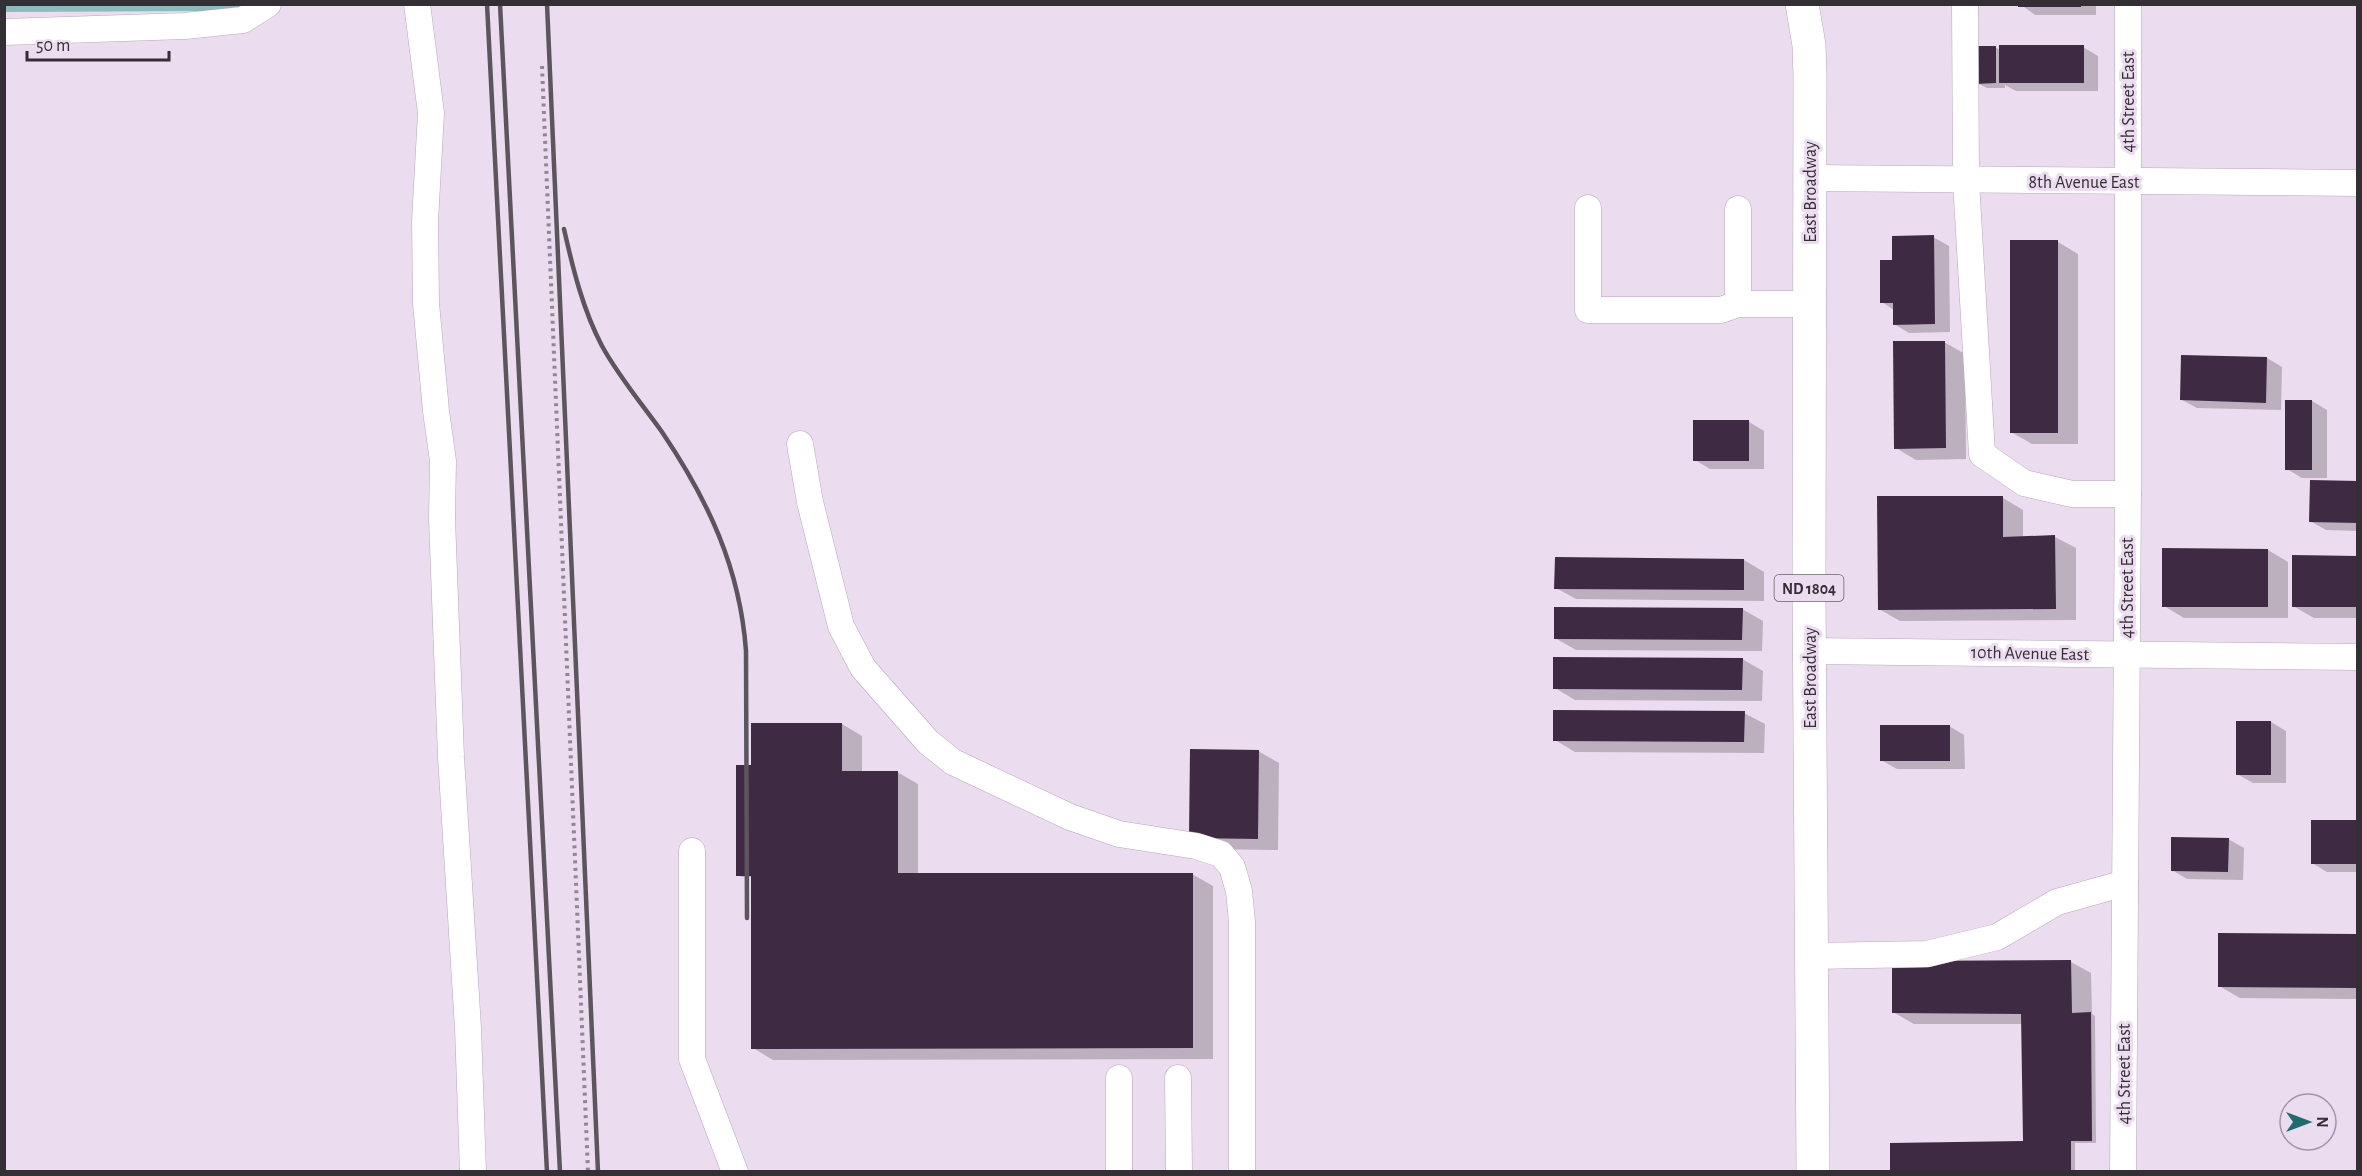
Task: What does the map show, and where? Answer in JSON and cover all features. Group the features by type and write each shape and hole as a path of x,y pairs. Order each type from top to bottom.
{"main road":[{"name":"East Broadway","path":"1802,4 1810,65 1813,1172"}],"street":[{"path":"4,32 185,26 243,20 268,4"},
{"path":"417,4 431,113 425,220 426,303 435,411 443,461 442,519 451,757 468,1028 473,1172"},
{"path":"1965,4 1966,181 1982,454 2024,483 2072,494 2128,494"},
{"name":"4th Street East","path":"2123,1172 2128,494 2128,4"},
{"name":"8th Avenue East","path":"1810,178 2358,183"},
{"path":"1588,208 1588,310 1721,310 1738,304 1810,304"},
{"path":"1738,209 1738,304"},
{"path":"800,444 810,502 841,626 863,668 928,742 952,762 1070,817 1119,834 1196,846 1221,854 1232,867 1239,891 1242,922 1242,1172"},
{"name":"10th Avenue East","path":"1810,651 2358,657"},
{"path":"692,851 692,1059 735,1172"},
{"path":"1811,956 1927,954 1997,937 2057,902 2125,883"},
{"path":"1119,1078 1119,1172"},
{"path":"1178,1078 1179,1172"}],"path":[{"path":"542,66 588,1172"}],"shaded area":[{"path":"4,5 251,5 210,11 5,12"}],"building":[{"path":"2018,4 2081,4 2081,7 2018,7"},
{"path":"1999,45 2084,45 2084,83 1999,83"},
{"path":"1975,46 1996,46 1996,83 1975,84"},
{"path":"1934,235 1935,324 1893,325 1893,303 1880,303 1880,260 1892,260 1892,236"},
{"path":"2010,240 2058,240 2058,433 2010,433"},
{"path":"1893,341 1945,341 1946,448 1894,449"},
{"path":"2181,355 2267,357 2266,403 2180,400"},
{"path":"2285,400 2312,400 2312,470 2285,470"},
{"path":"1693,420 1749,420 1749,461 1693,461"},
{"path":"2310,480 2358,481 2358,523 2309,522"},
{"path":"1877,496 2003,496 2003,537 2055,535 2056,609 1878,610"},
{"path":"2162,548 2268,549 2268,607 2162,607"},
{"path":"2292,555 2358,556 2358,607 2292,607"},
{"path":"1555,557 1744,559 1744,590 1554,589"},
{"path":"1554,607 1743,608 1742,640 1554,639"},
{"path":"1553,657 1743,658 1742,690 1553,689"},
{"path":"1553,710 1745,711 1744,742 1553,741"},
{"path":"2236,721 2271,721 2271,775 2236,775"},
{"path":"751,723 842,723 842,771 898,771 898,873 1193,873 1193,1048 751,1049 751,876 736,876 736,765 751,765"},
{"path":"1880,725 1950,725 1950,761 1880,761"},
{"path":"1190,749 1259,750 1258,839 1189,838"},
{"path":"2311,820 2358,820 2358,864 2311,864"},
{"path":"2171,837 2229,838 2228,872 2171,871"},
{"path":"2218,933 2358,934 2358,988 2218,987"},
{"path":"2071,960 2072,1013 2091,1012 2092,1141 2071,1141 2071,1172 1890,1172 1890,1143 2023,1141 2021,1014 1892,1013 1892,961"}],"railway":[{"path":"487,4 547,1172"},
{"path":"500,4 560,1172"},
{"path":"547,4 598,1172"},
{"path":"564,229 579,289 595,332 616,369 662,432 694,483 719,536 737,591 746,651 747,918"}]}
